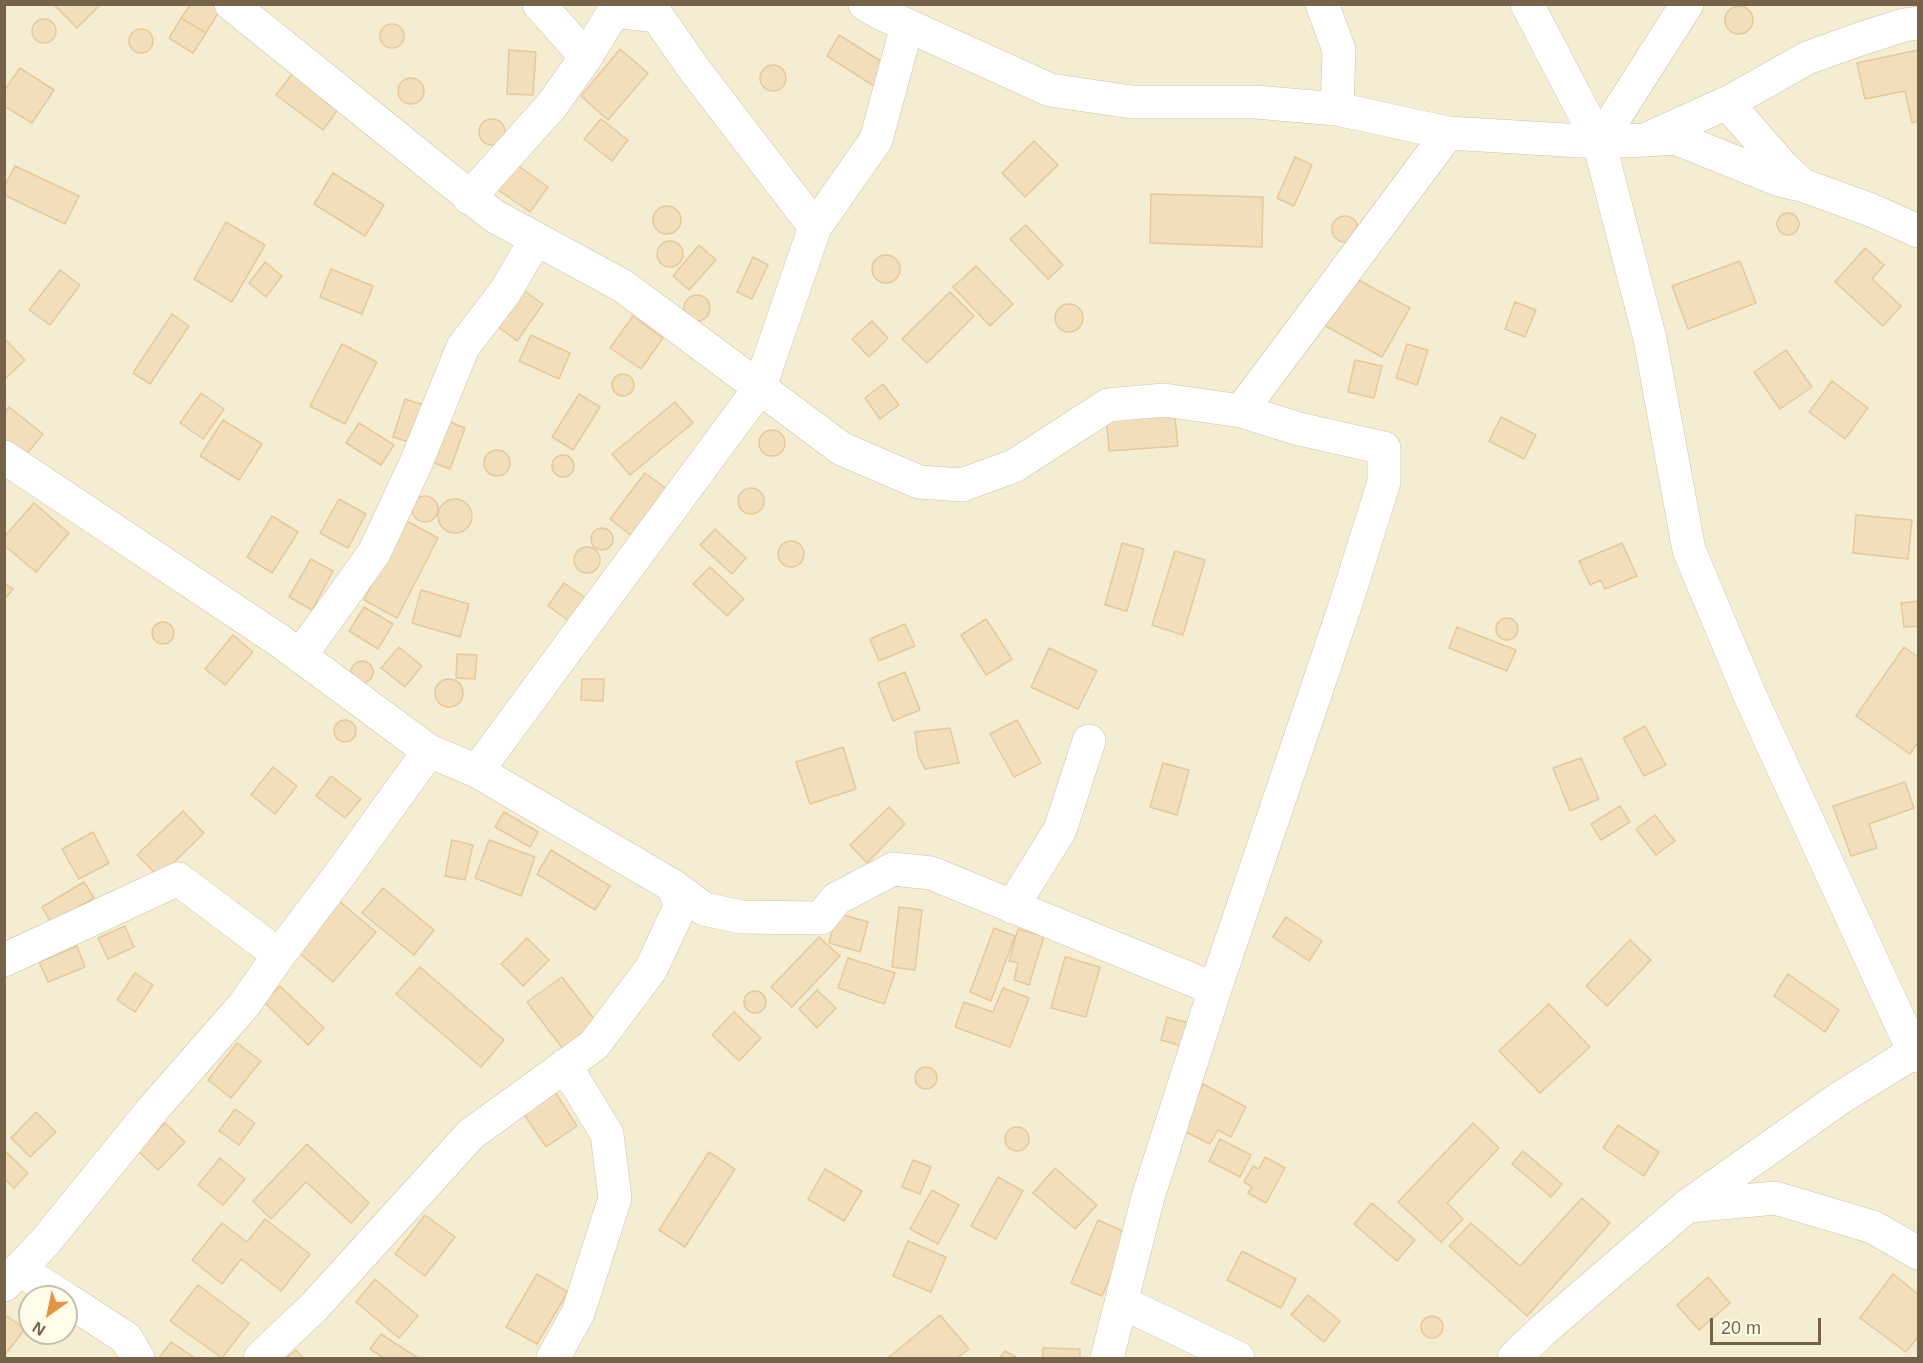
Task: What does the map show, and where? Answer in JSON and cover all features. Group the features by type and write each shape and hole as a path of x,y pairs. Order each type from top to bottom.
{"street":[{"path":"231,4 494,216 623,286 842,449 919,482 962,485 1014,466 1108,405 1164,400 1241,411 1299,429 1384,448 1384,482 1344,609 1215,989 1148,1197 1107,1359"},
{"path":"539,4 586,57"},
{"path":"1322,4 1340,50 1337,109"},
{"path":"1514,1359 1542,1331 1687,1206 1840,1098 1917,1051 1751,698 1689,550 1650,339 1599,142 1527,4"},
{"path":"1599,142 1687,4"},
{"path":"469,198 552,105 614,12 657,16 694,69 815,227"},
{"path":"477,771 759,389 815,227 876,140 885,12 1050,90 1132,102 1256,102 1337,109 1448,133 1599,142 1675,138 1777,178 1872,210 1918,231"},
{"path":"1645,140 1731,100 1807,58 1904,25 1918,23"},
{"path":"1731,100 1729,105 1782,166 1802,185"},
{"path":"1241,411 1448,133"},
{"path":"300,656 374,553 416,463 463,347 505,292 536,239"},
{"path":"4,456 300,656 429,751 477,771 673,886 704,909 741,917 821,918 836,899 893,869 931,873 1215,989"},
{"path":"1012,908 1060,830 1089,741"},
{"path":"32,1285 12,1277 45,1242 153,1109 244,1005 429,751"},
{"path":"4,960 178,879 279,955"},
{"path":"260,1359 314,1307 471,1134 594,1045 651,969 681,904 673,886"},
{"path":"553,1359 578,1313 615,1198 607,1134 565,1065"},
{"path":"1687,1206 1775,1198 1873,1227 1918,1253"},
{"path":"1121,1302 1238,1359"},
{"path":"78,1307 126,1338 138,1359"}],"shaded area":[{"path":"5,5 1918,5 1918,1358 5,1358"}],"building":[{"path":"53,4 100,4 100,5 77,28"},
{"path":"191,4 213,4 220,10 206,33 181,18"},
{"path":"1739,6 1749,10 1753,20 1749,30 1739,34 1729,30 1725,20 1729,10"},
{"path":"181,18 206,33 193,53 169,38"},
{"path":"44,19 49,20 55,26 55,36 49,42 44,43 39,42 33,36 32,31 33,26 39,20"},
{"path":"392,24 397,25 403,31 403,41 397,47 392,48 387,47 381,41 380,36 381,31 387,25"},
{"path":"141,29 146,30 152,36 152,46 146,52 141,53 136,52 130,46 129,41 130,36 136,30"},
{"path":"839,35 887,65 874,86 827,56"},
{"path":"620,49 648,73 608,120 581,96"},
{"path":"509,50 536,52 533,95 507,94"},
{"path":"1918,50 1918,121 1912,123 1905,91 1865,99 1857,63"},
{"path":"773,65 783,68 786,78 783,88 773,91 763,88 760,78 763,68"},
{"path":"20,68 54,90 32,123 4,106 4,91"},
{"path":"295,70 341,105 323,130 276,95"},
{"path":"411,78 421,81 424,91 421,101 411,104 401,101 398,91 401,81"},
{"path":"492,119 501,123 505,132 501,141 492,145 483,141 479,132 483,123"},
{"path":"601,119 628,140 612,161 584,139"},
{"path":"1034,141 1058,165 1025,197 1002,173"},
{"path":"1295,157 1312,165 1294,206 1277,198"},
{"path":"513,162 548,187 530,212 494,187"},
{"path":"15,166 79,196 65,224 4,195 4,187"},
{"path":"333,173 384,205 365,236 314,204"},
{"path":"1151,194 1263,197 1262,247 1150,243"},
{"path":"667,206 677,210 681,220 677,230 667,234 657,230 653,220 657,210"},
{"path":"1788,213 1796,216 1799,224 1796,232 1788,235 1780,232 1777,224 1780,216"},
{"path":"1345,216 1354,220 1358,229 1354,238 1345,242 1336,238 1332,229 1336,220"},
{"path":"226,222 265,245 232,302 194,279"},
{"path":"1026,225 1063,265 1048,279 1010,239"},
{"path":"670,241 680,244 683,254 680,264 670,267 660,264 657,254 660,244"},
{"path":"699,245 716,260 689,290 673,276"},
{"path":"1865,248 1884,265 1872,279 1901,306 1883,326 1835,282"},
{"path":"886,255 896,259 900,269 896,279 886,283 876,279 872,269 876,259"},
{"path":"753,257 768,265 752,299 737,292"},
{"path":"1740,261 1756,303 1688,329 1672,286"},
{"path":"265,262 282,276 266,297 249,283"},
{"path":"976,266 1013,304 990,326 953,287"},
{"path":"331,269 373,286 362,314 320,297"},
{"path":"60,270 80,285 50,325 29,310"},
{"path":"1349,275 1410,308 1382,357 1322,324"},
{"path":"523,290 543,304 517,341 497,326"},
{"path":"950,292 974,316 927,363 902,339"},
{"path":"697,295 706,299 710,308 706,317 697,321 688,317 684,308 688,299"},
{"path":"1515,302 1536,310 1525,337 1505,329"},
{"path":"1069,304 1079,308 1083,318 1079,328 1069,332 1059,328 1055,318 1059,308"},
{"path":"172,314 189,326 150,384 133,373"},
{"path":"633,316 663,338 641,369 610,348"},
{"path":"872,321 888,338 869,357 852,339"},
{"path":"531,335 570,353 559,379 519,361"},
{"path":"4,338 25,360 4,380"},
{"path":"342,344 377,362 345,424 310,406"},
{"path":"1407,344 1428,350 1417,385 1396,378"},
{"path":"1786,350 1812,387 1780,409 1754,372"},
{"path":"1355,360 1382,366 1374,398 1348,392"},
{"path":"623,374 631,377 634,385 631,393 623,396 615,393 612,385 615,377"},
{"path":"1832,381 1868,408 1845,439 1809,412"},
{"path":"883,384 899,405 880,419 865,398"},
{"path":"201,393 224,409 203,439 180,423"},
{"path":"579,394 600,407 573,450 552,437"},
{"path":"405,399 424,405 412,443 393,437"},
{"path":"675,402 693,423 630,475 612,454"},
{"path":"9,407 43,434 25,456 4,440 4,413"},
{"path":"1174,409 1178,446 1109,451 1106,415"},
{"path":"1501,417 1536,435 1524,459 1489,441"},
{"path":"223,420 262,444 239,480 200,456"},
{"path":"445,420 465,428 450,469 429,461"},
{"path":"359,423 394,445 381,465 346,443"},
{"path":"772,430 782,433 785,443 782,453 772,456 762,453 759,443 762,433"},
{"path":"497,450 507,453 510,463 507,473 497,476 487,473 484,463 487,453"},
{"path":"563,455 571,458 574,466 571,474 563,477 555,474 552,466 555,458"},
{"path":"645,473 668,490 633,537 610,519"},
{"path":"751,488 761,491 764,501 761,511 751,514 741,511 738,501 741,491"},
{"path":"425,496 434,500 438,509 434,518 425,522 416,518 412,509 416,500"},
{"path":"339,499 366,514 348,548 320,533"},
{"path":"455,499 467,504 472,516 467,528 455,533 443,528 438,516 443,504"},
{"path":"34,503 69,533 36,572 4,545 4,537"},
{"path":"1856,515 1912,520 1908,559 1853,553"},
{"path":"272,516 298,532 272,573 247,557"},
{"path":"405,520 438,538 397,618 364,600"},
{"path":"602,528 610,531 613,539 610,547 602,550 594,547 591,539 594,531"},
{"path":"715,529 746,558 732,574 700,545"},
{"path":"791,541 801,544 804,554 801,564 791,567 781,564 778,554 781,544"},
{"path":"1122,543 1144,549 1127,611 1105,605"},
{"path":"1622,543 1637,576 1605,589 1601,580 1590,585 1579,561"},
{"path":"587,547 597,550 600,560 597,570 587,573 577,570 574,560 577,550"},
{"path":"1175,551 1205,560 1183,635 1152,625"},
{"path":"311,559 333,571 312,610 289,597"},
{"path":"710,567 744,599 727,616 693,584"},
{"path":"4,583 13,589 4,600"},
{"path":"564,583 593,603 576,626 548,606"},
{"path":"421,590 469,604 460,637 412,623"},
{"path":"1918,601 1918,626 1904,627 1901,603"},
{"path":"364,607 393,624 378,649 349,631"},
{"path":"1507,618 1515,621 1518,629 1515,637 1507,640 1499,637 1496,629 1499,621"},
{"path":"986,619 1012,659 986,675 961,635"},
{"path":"163,622 171,625 174,633 171,641 163,644 155,641 152,633 155,625"},
{"path":"905,624 915,646 879,661 870,639"},
{"path":"1457,627 1516,650 1507,671 1449,648"},
{"path":"233,635 253,652 225,685 205,669"},
{"path":"399,647 422,666 405,687 381,668"},
{"path":"1904,647 1918,657 1918,742 1910,754 1856,716"},
{"path":"1049,648 1097,671 1078,709 1031,687"},
{"path":"457,654 477,655 475,679 456,678"},
{"path":"362,661 370,664 373,672 370,680 362,683 354,680 351,672 354,664"},
{"path":"905,672 920,710 893,721 878,683"},
{"path":"449,679 459,683 463,693 459,703 449,707 439,703 435,693 439,683"},
{"path":"582,679 604,679 603,701 581,700"},
{"path":"345,720 353,723 356,731 353,739 345,742 337,739 334,731 337,723"},
{"path":"1017,720 1041,763 1014,777 990,734"},
{"path":"1645,726 1666,765 1644,776 1623,738"},
{"path":"950,728 959,763 925,769 918,755 915,732"},
{"path":"843,747 856,789 810,804 796,762"},
{"path":"1581,758 1599,799 1570,811 1553,768"},
{"path":"1163,763 1189,770 1177,815 1150,807"},
{"path":"273,767 297,786 275,814 251,795"},
{"path":"331,776 361,799 345,818 316,796"},
{"path":"1905,782 1914,808 1869,824 1877,848 1851,856 1833,806"},
{"path":"1620,806 1630,822 1601,840 1591,824"},
{"path":"889,807 905,824 867,863 850,845"},
{"path":"183,811 204,833 159,877 137,855"},
{"path":"504,812 538,832 530,847 495,827"},
{"path":"1655,815 1675,841 1656,855 1636,829"},
{"path":"93,832 109,863 79,879 62,849"},
{"path":"452,840 473,845 465,880 445,876"},
{"path":"489,840 535,857 521,896 475,878"},
{"path":"551,850 610,886 595,910 537,874"},
{"path":"84,882 94,898 51,923 42,907"},
{"path":"383,888 434,930 414,955 362,913"},
{"path":"339,901 376,932 333,982 297,951"},
{"path":"899,907 922,910 915,970 892,967"},
{"path":"837,913 868,922 860,952 829,943"},
{"path":"1286,917 1322,941 1309,961 1273,937"},
{"path":"125,926 134,947 108,959 98,938"},
{"path":"994,928 1015,936 991,1001 970,992"},
{"path":"1018,929 1044,936 1029,985 1014,980 1018,963 1009,961"},
{"path":"819,937 840,956 792,1007 771,987"},
{"path":"527,938 549,960 523,986 501,964"},
{"path":"1630,940 1651,960 1607,1006 1586,986"},
{"path":"77,946 85,967 48,982 39,962"},
{"path":"1065,957 1100,967 1086,1017 1051,1008"},
{"path":"848,958 895,973 884,1004 838,988"},
{"path":"420,967 504,1040 481,1067 396,994"},
{"path":"135,973 153,985 135,1012 117,1000"},
{"path":"1788,974 1839,1010 1825,1032 1774,996"},
{"path":"562,977 600,1027 566,1053 527,1002"},
{"path":"280,986 324,1028 308,1045 264,1002"},
{"path":"1003,988 1029,998 1010,1047 955,1027 964,1002 993,1012"},
{"path":"817,990 836,1008 817,1028 799,1009"},
{"path":"755,991 763,994 766,1002 763,1010 755,1013 747,1010 744,1002 747,994"},
{"path":"1549,1004 1590,1047 1540,1093 1499,1051"},
{"path":"734,1012 761,1038 739,1061 712,1035"},
{"path":"1167,1017 1192,1024 1185,1047 1161,1040"},
{"path":"237,1043 261,1061 231,1098 208,1080"},
{"path":"926,1067 934,1070 937,1078 934,1086 926,1089 918,1086 915,1078 918,1070"},
{"path":"1203,1084 1246,1107 1231,1137 1218,1130 1210,1144 1180,1129"},
{"path":"555,1092 577,1126 546,1147 523,1113"},
{"path":"235,1109 255,1123 239,1145 219,1131"},
{"path":"36,1112 56,1132 30,1157 11,1138"},
{"path":"165,1123 185,1142 158,1170 138,1151"},
{"path":"1473,1123 1499,1148 1447,1203 1463,1219 1441,1242 1398,1202"},
{"path":"1618,1125 1659,1152 1644,1176 1603,1148"},
{"path":"1017,1127 1022,1128 1028,1134 1028,1144 1022,1150 1017,1151 1012,1150 1006,1144 1005,1139 1006,1134 1012,1128"},
{"path":"1220,1139 1251,1155 1240,1177 1209,1161"},
{"path":"307,1144 369,1203 351,1223 306,1182 271,1219 253,1201"},
{"path":"4,1150 28,1173 14,1188 4,1178"},
{"path":"1523,1151 1562,1184 1551,1197 1512,1164"},
{"path":"709,1152 735,1169 685,1247 659,1230"},
{"path":"1265,1157 1285,1168 1266,1203 1248,1193 1252,1187 1244,1182 1253,1166 1259,1169"},
{"path":"220,1158 245,1179 223,1205 198,1185"},
{"path":"913,1160 931,1167 920,1194 902,1187"},
{"path":"1055,1168 1097,1205 1075,1229 1033,1193"},
{"path":"825,1169 862,1191 844,1221 808,1199"},
{"path":"998,1177 1023,1191 996,1239 971,1226"},
{"path":"932,1190 959,1205 938,1244 910,1229"},
{"path":"1582,1198 1610,1223 1527,1316 1449,1246 1471,1223 1520,1266"},
{"path":"1372,1203 1415,1240 1397,1261 1354,1224"},
{"path":"425,1215 455,1237 425,1276 395,1254"},
{"path":"265,1219 310,1254 281,1291 241,1259 222,1284 192,1260 222,1223 247,1242"},
{"path":"1098,1220 1129,1234 1102,1296 1071,1283"},
{"path":"908,1241 946,1257 931,1292 893,1276"},
{"path":"1242,1251 1296,1279 1281,1308 1227,1280"},
{"path":"537,1274 568,1292 537,1344 506,1327"},
{"path":"1893,1274 1918,1294 1918,1337 1906,1352 1860,1318"},
{"path":"1708,1277 1730,1303 1699,1330 1677,1305"},
{"path":"375,1279 418,1316 399,1338 356,1302"},
{"path":"198,1285 249,1323 222,1358 170,1321"},
{"path":"1308,1295 1340,1321 1324,1342 1291,1315"},
{"path":"940,1315 969,1349 957,1358 888,1358"},
{"path":"7,1316 18,1324 18,1338 4,1356 4,1320"},
{"path":"1432,1316 1440,1319 1443,1327 1440,1335 1432,1338 1424,1335 1421,1327 1424,1319"},
{"path":"381,1334 418,1358 384,1358 370,1349"},
{"path":"171,1342 195,1358 159,1358"},
{"path":"1043,1348 1080,1349 1080,1358 1043,1358"},
{"path":"296,1350 303,1358 286,1358"},
{"path":"1005,1351 1017,1358 1000,1358"}]}
